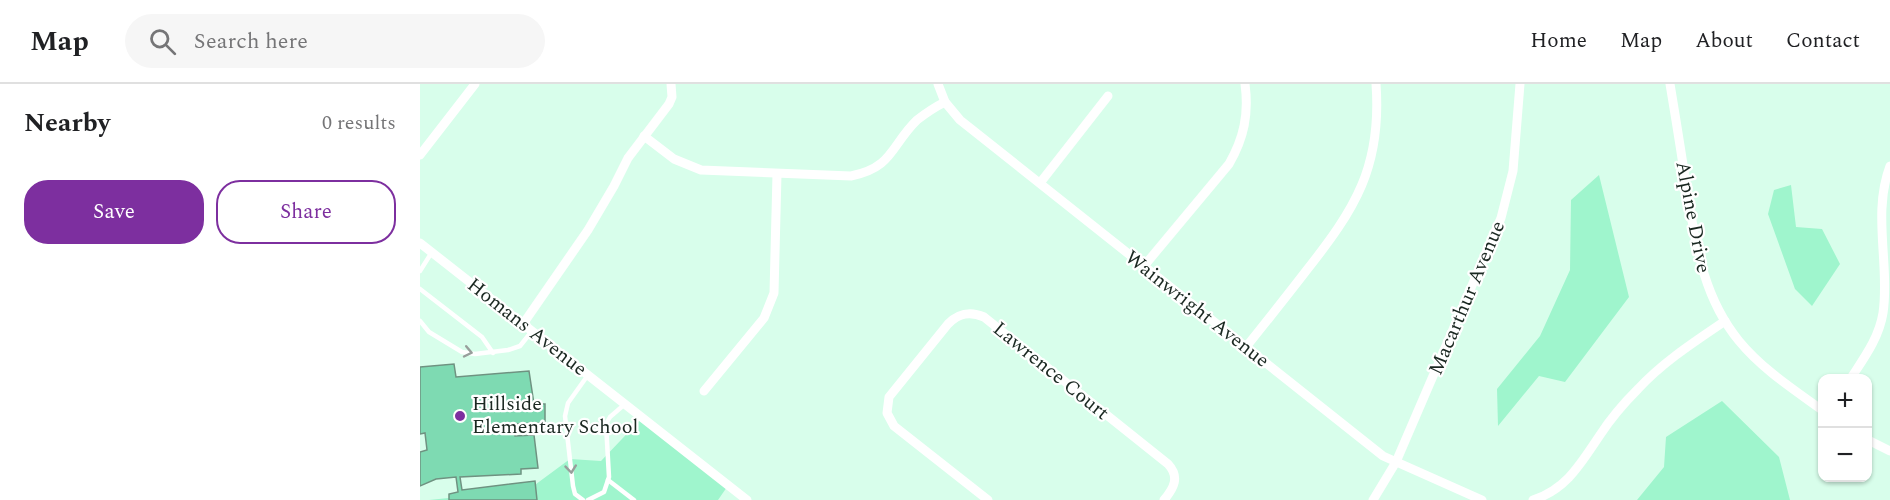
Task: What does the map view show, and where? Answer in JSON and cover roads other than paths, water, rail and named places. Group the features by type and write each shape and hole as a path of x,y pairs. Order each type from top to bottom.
{"street":[{"path":"420,155 474,84"},
{"path":"523,324 571,257 614,186 628,158 669,104 672,97 671,84"},
{"name":"Wainwright Avenue","path":"938,84 945,102 960,120 1383,456 1482,500"},
{"path":"1144,266 1229,164 1237,149 1246,118 1245,84"},
{"path":"1246,347 1337,231 1359,192 1373,149 1377,104 1376,84"},
{"name":"Macarthur Avenue","path":"1373,500 1396,462 1501,218 1513,171 1520,84"},
{"name":"Alpine Drive","path":"1670,84 1698,256 1712,297 1725,321 1752,356 1770,373 1818,407"},
{"path":"1040,183 1108,96"},
{"path":"644,136 674,159 701,170 851,176 874,169 893,152 917,120 945,102"},
{"path":"1854,374 1871,347 1883,314 1886,296 1883,206 1884,189 1890,166"},
{"path":"704,391 764,318 770,306 774,280 777,174"},
{"name":"Homans Avenue","path":"420,243 747,500"},
{"name":"Lawrence Court","path":"988,500 894,426 887,413 889,397 948,324 954,318 969,313 984,317 1168,464 1175,481 1173,489 1164,500"},
{"path":"1533,500 1548,494 1572,475 1607,425 1639,387 1677,354 1725,321"},
{"path":"1872,442 1890,451"}],"lane":[{"path":"420,271 432,252"},
{"path":"420,289 482,337 493,353"},
{"path":"420,321 429,332 462,352 475,354 493,353 520,346 531,331"},
{"path":"588,375 568,403 566,416 573,486 575,494 586,500 604,492 608,480 606,424 610,417 625,404"},
{"path":"608,480 631,499"}],"place":[{"name":"Hillside Elementary School","path":"460,416"}]}
